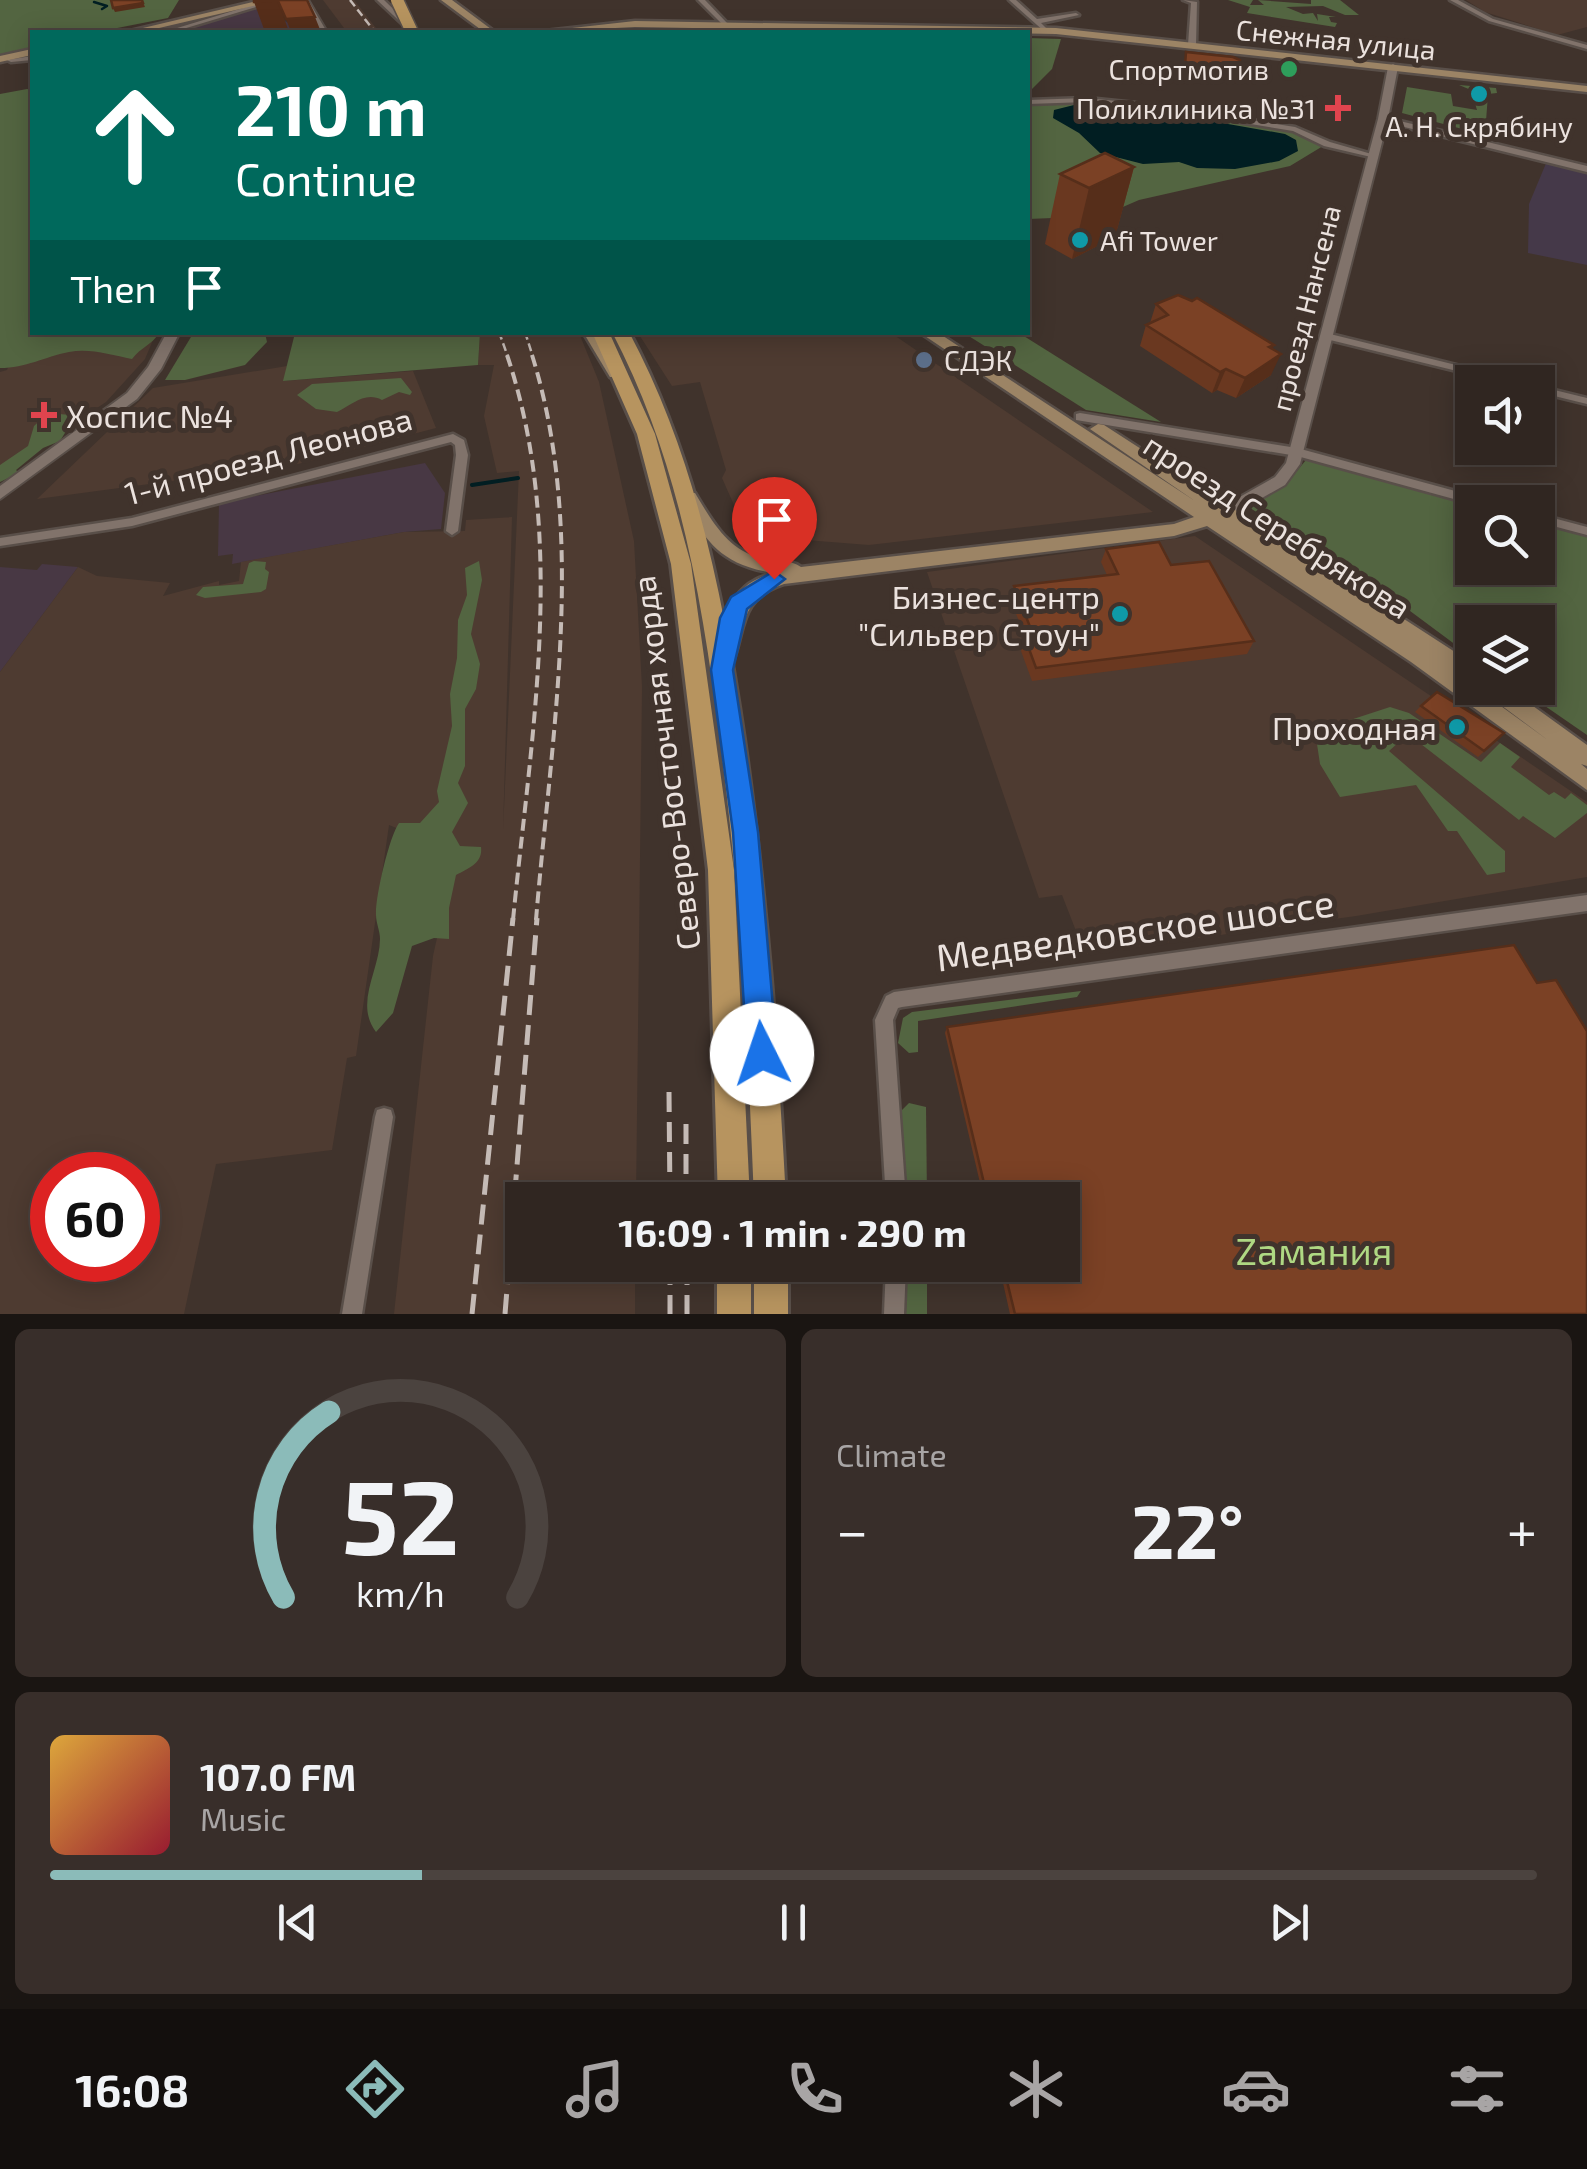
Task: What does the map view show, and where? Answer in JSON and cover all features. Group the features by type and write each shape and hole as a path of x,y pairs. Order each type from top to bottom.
{"main road":[{"path":"128,30 208,15 256,0"},
{"path":"139,30 275,0"},
{"path":"382,0 398,30"},
{"path":"397,0 413,30"},
{"path":"430,0 470,30"},
{"path":"446,0 487,30"},
{"name":"Снежная улица","path":"561,30 620,24 905,30"},
{"name":"Снежная улица","path":"1030,31 1587,89"},
{"path":"4,60 30,56"},
{"path":"592,335 638,412"},
{"name":"Северо-Восточная хорда","path":"601,335 638,412 670,514 695,659 721,870 734,1182"},
{"name":"Северо-Восточная хорда","path":"622,335 649,389 688,496 722,670 746,832 769,1182"},
{"name":"проезд Серебрякова","path":"931,335 1455,662"},
{"name":"проезд Серебрякова","path":"954,335 1080,417 1442,672 1587,781"},
{"path":"688,496 712,539 738,560 771,568 829,569"},
{"path":"722,670 731,618 748,594 774,579 829,569 1174,530 1219,516"},
{"path":"1516,705 1587,757"},
{"path":"734,1282 734,1314"},
{"path":"771,1282 772,1314"}],"street":[{"path":"304,0 321,30"},
{"path":"382,0 412,30"},
{"path":"701,0 726,25"},
{"path":"1012,0 1046,31"},
{"path":"1186,0 1194,2 1192,46"},
{"path":"1452,0 1491,20 1587,47"},
{"path":"698,25 710,9"},
{"path":"172,30 208,15"},
{"path":"1038,21 1076,15"},
{"name":"проезд Нансена","path":"1219,516 1280,482 1288,474 1297,452 1393,67"},
{"path":"1030,102 1087,100 1164,108 1295,129 1327,144 1371,156"},
{"path":"1383,118 1587,169"},
{"path":"0,494 138,390 172,335"},
{"path":"1326,336 1455,368"},
{"path":"1555,393 1587,401"},
{"path":"1080,417 1297,452 1455,495"},
{"name":"1-й проезд Леонова","path":"0,542 148,518 453,438 460,443 462,455 452,531"},
{"path":"1555,523 1587,532"},
{"name":"Медведковское шоссе","path":"895,1182 884,1020 892,1002 900,998 1587,903"},
{"path":"352,1314 384,1117"},
{"path":"894,1314 895,1282"}],"shaded area":[{"path":"323,0 354,0 377,30 346,30"},
{"path":"1466,0 1587,0 1587,27 1557,35 1485,12"},
{"path":"256,9 306,30 183,30"},
{"path":"1547,161 1587,172 1587,265 1528,253 1529,204"},
{"name":"Хоспис №4","path":"155,335 145,359 106,402 0,472 0,372 7,370 13,355"},
{"path":"480,335 580,335 599,382 634,541 642,687 636,1182 505,1182 505,1282 635,1282 635,1314 394,1314 433,956 456,852 389,825 356,1056 347,1058 332,1150 216,1164 184,1314 0,1314 0,672 78,567 97,576 170,583 163,596 219,581 219,585 239,581 241,562 404,532 465,531 466,520 512,517 503,831 519,471 497,473 484,416 494,365 478,365"},
{"path":"639,335 894,335 1153,512 869,545 780,538 742,523 722,478 726,470 700,382 672,386"},
{"path":"287,366 284,381 413,371 436,428 298,464 37,499 153,388"},
{"path":"425,463 445,493 441,529 404,532 232,564 233,554 218,556 219,503"},
{"path":"1195,536 1587,802 1587,877 1356,916 1085,954 1062,895 1039,898 927,572"},
{"path":"42,564 78,567 0,672 0,567 37,570"}],"green space":[{"path":"0,0 179,0 168,18 107,30 30,30 30,50 0,56"},
{"path":"1228,0 1253,0 1250,5 1264,5 1258,0 1311,4 1311,0 1340,0 1359,15 1345,15 1323,6 1286,7 1303,14 1313,13 1318,21 1317,14 1336,17 1329,17 1337,23 1335,27 1247,13 1250,7"},
{"path":"1030,38 1061,39 1052,69 1030,91"},
{"path":"1459,85 1496,88 1497,93 1488,94 1485,135 1402,113 1407,87 1451,94 1453,106 1477,110 1471,90"},
{"path":"30,90 30,335 157,335 132,359 77,351 0,368 0,94"},
{"path":"1102,102 1122,110 1142,106 1294,130 1323,146 1290,166 1139,200 1102,216 1030,219 1030,103"},
{"path":"192,335 265,335 267,342 245,365 185,380 165,380"},
{"path":"294,335 480,335 478,365 283,381"},
{"path":"967,335 1022,335 1161,422 1086,410"},
{"path":"401,378 412,392 410,395 399,392 382,400 364,398 337,412 316,409 297,395 312,384"},
{"path":"48,413 82,416 71,423 60,441 43,448 16,470 19,473 0,482 0,465 28,446 34,426"},
{"path":"1306,460 1455,498 1455,585 1555,585 1555,526 1587,534 1587,735 1544,705 1555,705 1555,605 1455,605 1455,644 1402,605 1247,506 1286,484"},
{"path":"479,561 482,580 471,634 480,664 476,689 465,709 465,766 458,783 468,803 452,832 460,846 481,847 481,853 474,864 456,875 449,908 449,939 434,938 412,946 393,1013 376,1032 367,1010 379,951 376,907 380,882 399,823 420,823 439,802 437,791 452,726 450,694 457,658 458,620 467,595 465,568"},
{"path":"266,562 269,572 266,589 261,592 205,598 196,595 203,587 243,584 249,563"},
{"path":"1390,707 1409,713 1481,762 1500,743 1520,757 1511,767 1549,795 1554,792 1565,799 1571,793 1587,805 1587,813 1555,838 1523,816 1519,820 1408,734 1389,751 1505,851 1505,872 1487,875 1457,831 1448,831 1416,785 1340,797 1320,764 1317,744 1341,723"},
{"path":"1081,991 1077,997 918,1021 918,1052 909,1053 898,1043 903,1018 912,1012"},
{"path":"909,1103 926,1107 927,1182 905,1182 901,1111"},
{"path":"907,1282 927,1282 927,1314 906,1314"}],"water":[{"path":"1074,105 1124,115 1160,112 1285,134 1296,140 1298,151 1279,161 1235,169 1197,168 1179,162 1143,164 1100,153 1079,133 1053,118 1054,110"}],"building":[{"path":"111,0 142,0 143,3 113,8"},
{"path":"254,0 307,0 315,17 286,19 278,1"},
{"path":"1186,52 1233,57 1240,60 1240,70 1185,66"},
{"path":"1105,153 1134,167 1089,188 1060,174"},
{"path":"1178,295 1192,301 1197,298 1274,345 1269,347 1281,354 1245,378 1226,369 1220,372 1146,325 1168,315 1156,304"},
{"name":"Бизнес-центр \"Сильвер Стоун\"","path":"1159,542 1171,565 1209,561 1254,641 1036,668 1025,638 1034,637 1014,586 1118,574 1106,549"},
{"name":"Проходная","path":"1437,692 1504,733 1484,751 1421,706"},
{"path":"1514,945 1537,983 1556,980 1587,1031 1587,1314 1015,1314 1007,1282 1080,1282 1080,1182 984,1182 947,1027"}],"waterway":[{"path":"94,2 107,6 102,9"},
{"path":"472,485 518,478"}],"railway":[{"path":"350,0 373,30"},
{"path":"500,335 508,357"},
{"path":"526,335 533,357"},
{"path":"507,355 526,424 536,494 540,565 535,708 513,920"},
{"path":"532,355 549,423 562,564 556,708 536,920"},
{"path":"472,1314 513,918"},
{"path":"505,1314 537,918"},
{"path":"669,1092 670,1182"},
{"path":"686,1124 686,1182"},
{"path":"670,1282 670,1314"},
{"path":"687,1282 687,1314"}],"place":[{"name":"Спортмотив","path":"1289,69"},
{"name":"А. Н. Скрябину","path":"1479,94"},
{"name":"Поликлиника №31","path":"1338,108"},
{"name":"Afi Tower","path":"1080,240"},
{"name":"СДЭК","path":"924,360"},
{"name":"Хоспис №4","path":"44,415"},
{"name":"Бизнес-центр \"Сильвер Стоун\"","path":"1120,614"},
{"name":"Проходная","path":"1457,727"}],"route":[{"path":"762,1054 746,832 722,670 731,618 739,603 774,579"}],"park label":[{"name":"Zамания","path":"1314,1250"}]}
